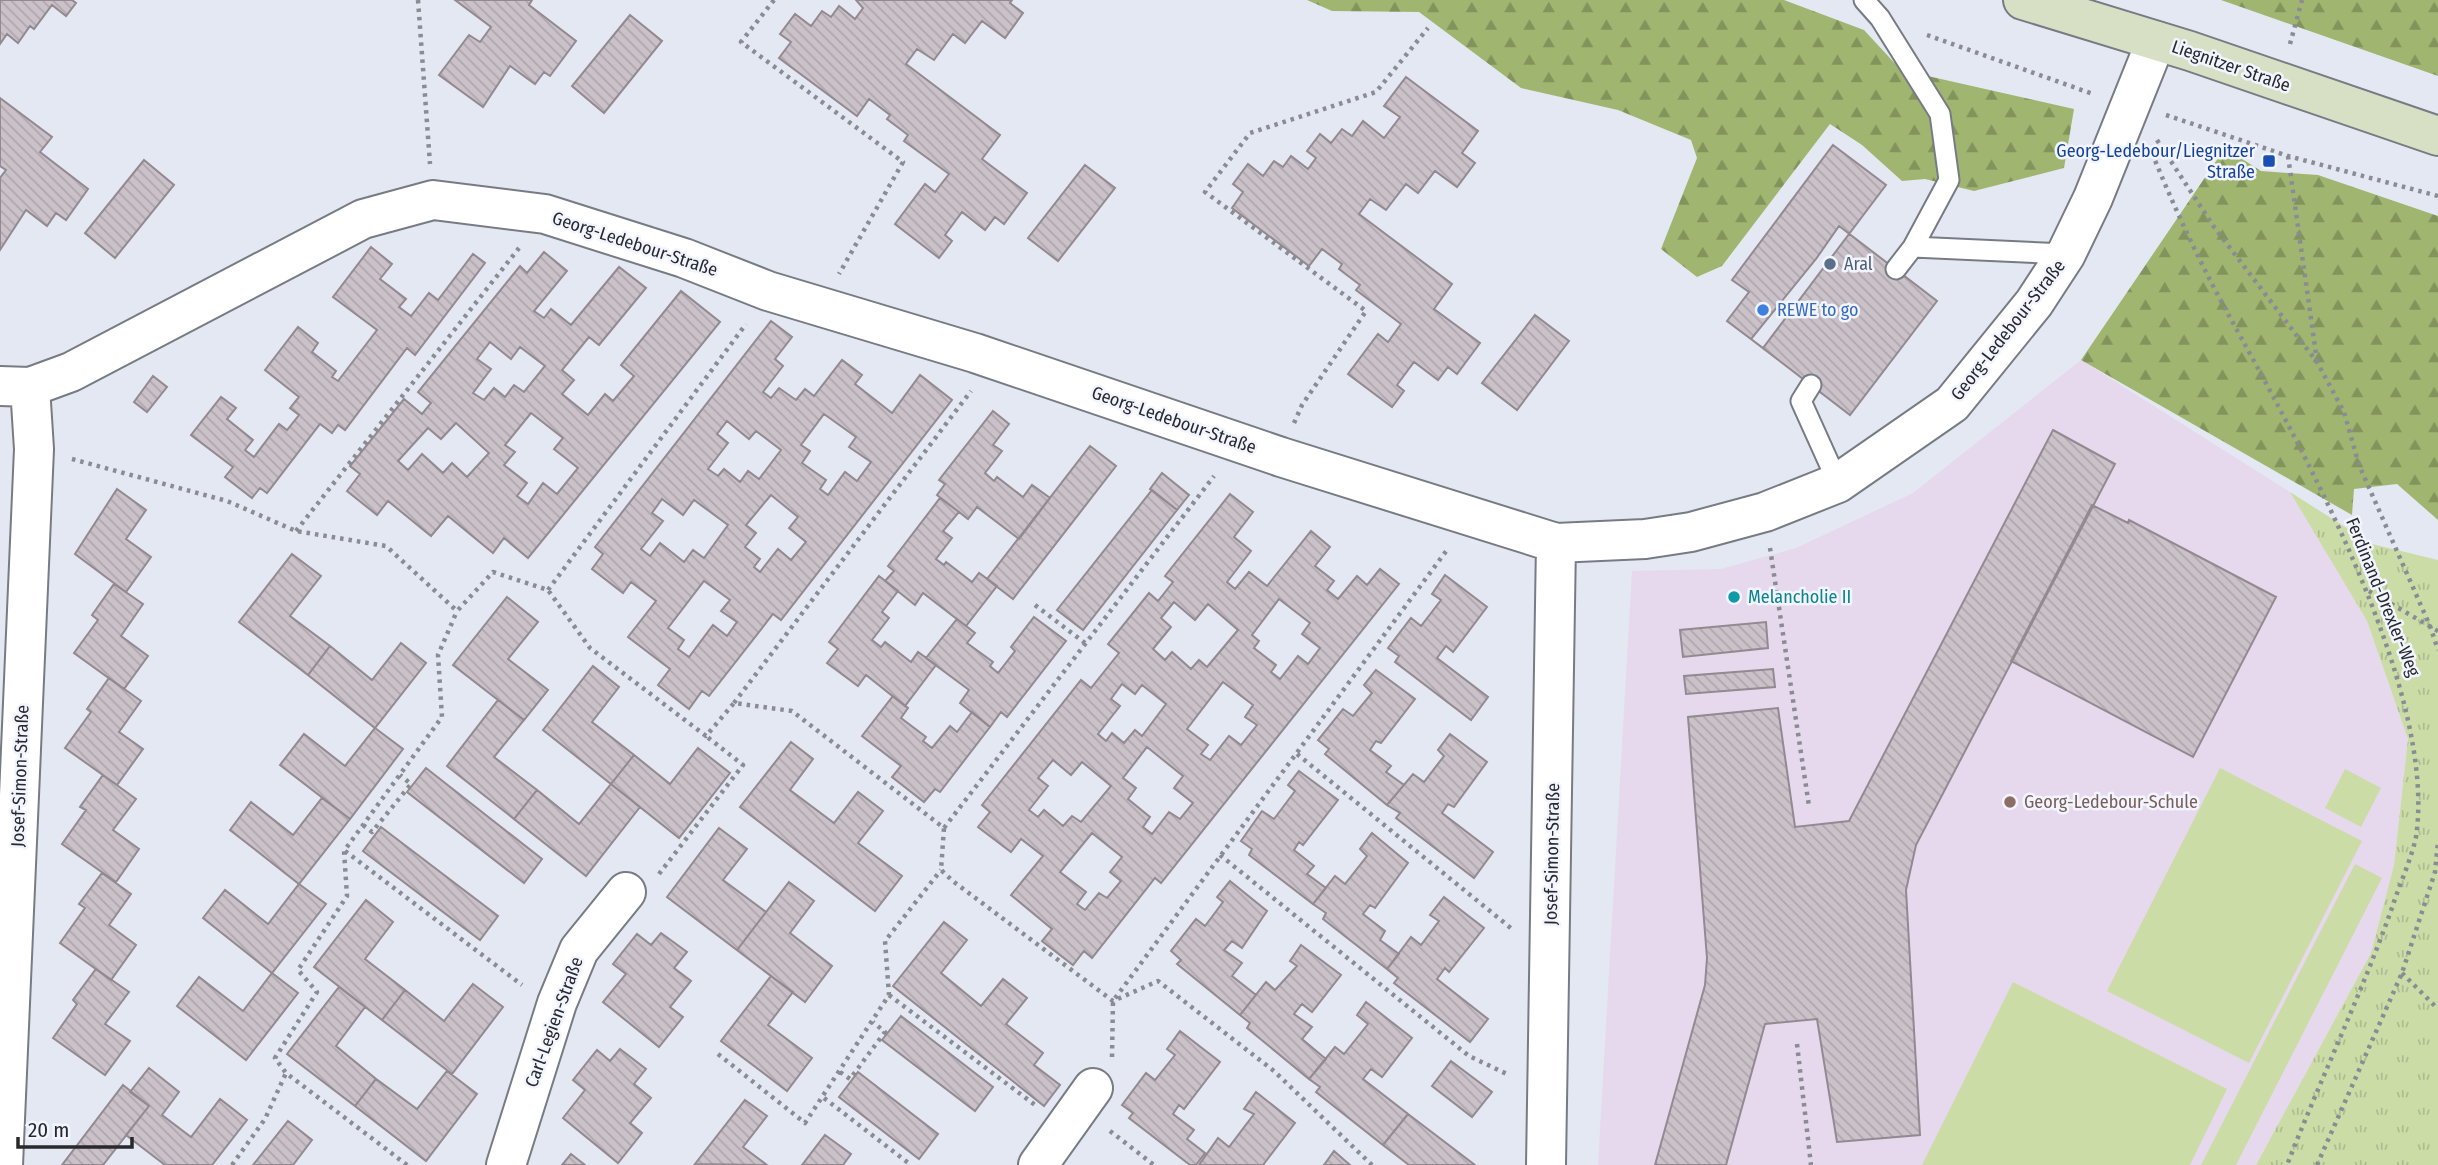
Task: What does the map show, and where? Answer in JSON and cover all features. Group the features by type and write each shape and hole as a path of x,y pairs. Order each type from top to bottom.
{"main road":[{"name":"Liegnitzer Straße","path":"2023,0 2156,41 2438,136"}],"street":[{"name":"Georg-Ledebour-Straße","path":"15,386 71,372 363,219 433,200 545,214 684,258 768,291 994,359 1238,443 1556,543 1645,539 1691,532 1765,512 1838,483 1952,404 2034,303 2066,254 2156,41"},
{"name":"Josef-Simon-Straße","path":"3,1165 34,449 15,386"},
{"name":"Josef-Simon-Straße","path":"1546,1165 1556,543"},
{"name":"Carl-Legien-Straße","path":"506,1165 557,1003 579,950 626,892"},
{"path":"1038,1165 1078,1107"}],"lane":[{"path":"1864,0 1880,18 1940,114 1949,180 1913,247 1896,270"},
{"path":"1913,247 2066,254"},
{"path":"1811,385 1801,401 1838,483"}],"path":[{"path":"418,0 433,200"},
{"path":"774,0 741,42 903,162 822,306"},
{"path":"2280,82 2302,0"},
{"path":"1281,457 1302,405 1366,311 1205,192 1250,133 1376,92 1428,28"},
{"path":"2132,103 2214,227 2317,362 2344,412 2359,465 2438,650"},
{"name":"Ferdinand-Drexler-Weg","path":"2132,103 2174,206 2226,309 2309,458 2368,590 2401,672 2422,762 2416,836 2377,951 2287,1165"},
{"path":"2288,156 2317,362"},
{"path":"296,531 545,214"},
{"path":"548,590 768,291"},
{"path":"706,736 734,703 994,359"},
{"path":"718,1054 805,1123 824,1098 889,995 885,941 941,870 944,828 1238,443"},
{"path":"34,449 227,500 296,531 386,545 457,611"},
{"path":"1765,512 1810,806"},
{"path":"1078,1107 1113,1056 1113,1001 1449,547 1466,514"},
{"path":"407,1165 286,1073 275,1058 317,992 298,970 348,896 344,850 442,718 438,655 457,611 493,572 548,590 590,648 743,765 654,881 626,892"},
{"path":"2368,590 2438,631"},
{"path":"1035,605 1085,643"},
{"path":"734,703 792,711 944,828"},
{"path":"1297,754 1509,928 1551,934"},
{"path":"363,825 372,832 411,784 400,775"},
{"path":"2317,1165 2402,973 2435,872 2438,842"},
{"path":"344,850 529,990 557,1003"},
{"path":"1220,855 1469,1056 1548,1093"},
{"path":"941,870 1113,1001"},
{"path":"2402,973 2438,1009"},
{"path":"1113,1001 1158,981 1274,1072 1372,1165"},
{"path":"889,995 1078,1107 1154,1165"},
{"path":"840,1072 850,1079 885,1032 872,1022"},
{"path":"1797,1044 1811,1165"},
{"path":"232,1165 265,1119 286,1073"},
{"path":"824,1098 911,1165"}],"shaded area":[{"name":"Georg-Ledebour-Schule","path":"2081,360 2290,492 2367,621 2408,739 2394,865 2371,953 2256,1165 1598,1165 1632,571 1721,569 1796,548 1913,493"}],"green space":[{"path":"1307,0 1784,0 1864,30 1901,70 2074,109 2064,168 1974,191 1925,179 1902,181 1862,145 1830,124 1722,266 1697,277 1661,249 1697,158 1691,140 1618,110 1521,88 1419,12 1332,11"},
{"path":"2221,0 2438,0 2438,76"},
{"path":"2225,148 2261,171 2318,175 2438,216 2438,520 2397,484 2354,489 2352,515 2081,360"},
{"path":"2290,492 2372,544 2438,560 2438,1165 2256,1165 2371,953 2394,865 2408,739 2367,621"},
{"path":"2220,768 2362,841 2249,1063 2107,991"},
{"path":"2345,769 2381,788 2361,827 2325,808"},
{"path":"2355,864 2382,878 2236,1165 2201,1165"},
{"path":"2013,982 2227,1089 2190,1165 1922,1165"}],"building":[{"path":"0,0 72,0 76,3 66,16 52,5 34,29 30,26 18,43 7,34 0,44"},
{"path":"455,0 532,0 529,5 576,41 550,76 544,72 535,84 510,66 483,107 439,75 469,35 480,42 491,27"},
{"path":"856,0 1012,0 1010,3 1023,13 1005,38 982,21 965,43 953,34 934,60 917,49 906,64 1000,135 982,159 1027,193 1004,224 995,217 985,230 962,212 945,235 952,241 939,258 895,224 925,184 935,192 949,174 904,141 908,135 887,119 890,115 869,99 857,116 779,58 791,42 780,34 795,14 811,26 822,11 831,17 839,6 855,19 863,8"},
{"path":"630,15 662,41 604,113 572,86"},
{"path":"1406,77 1478,131 1462,153 1475,163 1457,187 1435,171 1418,193 1406,184 1386,210 1370,199 1359,214 1452,284 1434,309 1480,343 1457,374 1448,367 1438,380 1414,362 1397,385 1404,391 1392,407 1348,374 1378,334 1388,342 1401,324 1356,290 1360,285 1339,269 1342,264 1322,249 1309,266 1232,208 1243,192 1233,184 1248,164 1263,176 1274,161 1283,167 1291,156 1308,169 1316,158 1307,151 1320,134 1331,143 1342,129 1352,136 1363,121 1384,138 1400,117 1384,106"},
{"path":"0,98 52,137 40,152 88,189 66,220 56,213 47,226 26,210 0,250 0,178 6,170 0,166"},
{"path":"1833,145 1886,185 1763,348 1727,321 1749,292 1732,280"},
{"path":"144,160 174,185 115,258 85,233"},
{"path":"1085,165 1115,188 1058,261 1028,238"},
{"path":"1839,226 1937,301 1850,415 1751,339 1816,259"},
{"path":"371,247 392,264 380,279 406,299 399,307 411,316 429,293 438,300 473,254 485,263 415,355 407,348 345,430 338,425 332,433 320,424 267,493 260,488 252,498 225,477 233,467 191,435 221,397 236,408 227,419 253,440 245,450 254,457 279,424 287,430 299,415 290,408 299,397 265,370 298,327 318,343 312,352 336,371 332,377 338,381 377,330 333,297"},
{"path":"544,252 567,271 534,311 544,318 551,309 571,325 619,267 646,288 599,345 589,337 562,370 574,380 562,394 588,415 605,394 613,401 634,376 621,365 681,291 720,322 528,558 504,538 493,553 448,516 431,536 388,501 377,515 347,491 360,474 350,466 404,399 422,414 431,403 418,392 520,266 527,273","holes":["490,342 511,359 520,347 545,366 524,392 514,385 505,397 494,388 484,400 473,393 491,369 477,359","531,413 563,438 554,449 578,468 557,494 543,483 528,504 517,496 527,483 504,465 515,452 505,445","456,423 489,453 467,477 452,463 443,473 422,454 408,470 398,461 428,428 441,439"]},
{"path":"1535,315 1569,341 1517,410 1482,383"},
{"path":"771,321 792,337 775,359 783,366 763,392 771,398 779,388 796,400 805,389 814,396 842,360 862,375 855,384 892,413 920,375 952,400 781,620 773,614 709,696 702,691 689,709 658,685 670,669 628,637 656,601 631,582 623,593 592,569 603,554 595,547","holes":["824,414 856,437 849,447 871,462 857,481 845,472 828,495 820,489 826,480 802,463 810,451 801,445","727,421 749,439 756,431 781,450 759,479 748,471 740,482 724,469 718,476 708,469 728,443 717,434","771,495 798,517 789,528 806,542 791,560 778,549 760,572 754,567 760,559 745,547 756,533 746,525","662,499 683,515 694,500 728,525 704,558 693,550 684,562 660,543 650,556 641,549 663,521 652,513","704,581 730,600 721,611 737,622 727,636 713,625 689,657 678,649 684,640 668,628"]},
{"path":"153,376 167,387 147,412 134,402"},
{"path":"993,411 1009,424 993,445 1002,451 985,473 994,481 997,477 1023,497 1032,485 1050,498 1019,539 977,507 968,519 937,495 945,484 939,480"},
{"path":"2053,430 2115,464 1916,845 1906,890 1920,1135 1837,1142 1817,1019 1765,1024 1726,1165 1655,1165 1705,985 1707,958 1688,717 1778,708 1795,827 1849,821"},
{"path":"1090,446 1116,466 1013,599 987,579"},
{"path":"1162,473 1189,495 1177,510 1150,489"},
{"path":"117,489 146,510 126,539 151,557 126,592 75,554"},
{"path":"1152,490 1177,510 1083,630 1057,610"},
{"path":"1230,494 1253,512 1234,537 1251,551 1227,582 1235,589 1249,572 1267,586 1311,531 1330,547 1315,566 1334,581 1327,590 1338,599 1357,576 1367,585 1380,569 1399,584 1161,883 1155,878 1092,958 1084,951 1073,965 1042,941 1052,929 1011,895 1043,856 1021,839 1011,852 978,827 990,812 982,805 1081,680 1091,688 1119,653 1108,644 1149,593 1158,601 1173,582 1165,576","holes":["1279,599 1310,623 1302,634 1320,648 1308,664 1298,656 1280,679 1271,672 1276,665 1254,648 1259,641 1252,635","1174,602 1195,620 1208,604 1238,630 1207,667 1199,660 1191,669 1172,652 1165,660 1153,649 1171,627 1161,618","1223,682 1253,705 1245,717 1257,725 1241,745 1229,736 1210,760 1201,754 1208,745 1187,729","1122,684 1135,694 1142,685 1166,704 1142,736 1135,730 1124,743 1112,733 1106,741 1098,734 1120,706 1111,699","1147,747 1183,776 1174,788 1193,803 1180,819 1169,812 1152,834 1143,827 1150,817 1128,799 1136,788 1123,778","1053,760 1071,775 1082,762 1111,786 1081,822 1072,816 1063,826 1044,810 1038,817 1029,810 1048,786 1038,778","1092,833 1122,857 1110,872 1121,881 1107,898 1099,893 1085,910 1077,904 1086,892 1060,872"]},
{"path":"940,498 959,512 943,531 952,538 936,559 944,565 946,562 972,582 979,573 997,586 966,626 923,593 915,605 885,581 894,571 888,566"},
{"path":"2092,505 2128,523 2129,520 2276,597 2193,757 2011,661"},
{"path":"292,554 321,576 290,616 330,646 308,675 239,622"},
{"path":"1445,575 1487,607 1453,652 1446,646 1437,658 1488,697 1471,720 1395,662 1399,656 1388,648 1411,618 1421,626 1441,600 1432,594"},
{"path":"879,576 898,591 882,612 889,618 872,640 881,647 885,642 911,662 918,652 936,665 905,706 866,675 858,686 827,663 838,649 829,642"},
{"path":"114,584 143,604 121,636 148,656 124,689 74,653 98,620 92,615"},
{"path":"507,597 538,622 508,659 548,690 524,720 453,665"},
{"path":"1034,617 1066,641 1007,717 1001,712 990,727 960,703 969,690 926,658 957,619 975,633 967,643 993,662 990,666 998,673 1015,651 1011,647"},
{"path":"1766,622 1768,648 1683,657 1680,630"},
{"path":"401,643 426,663 375,728 308,675 330,646 372,680"},
{"path":"593,666 619,687 592,722 634,755 611,784 543,730"},
{"path":"1773,669 1775,687 1686,694 1684,676"},
{"path":"1376,670 1415,699 1381,743 1376,741 1370,750 1391,766 1386,772 1404,785 1387,805 1325,754 1329,749 1318,740 1343,709 1353,716 1372,693 1364,685"},
{"path":"109,678 141,701 119,732 143,749 117,785 65,748 91,712 87,709"},
{"path":"893,696 908,708 901,718 926,737 923,741 932,748 950,726 957,732 972,712 990,727 940,792 935,789 924,802 892,777 901,766 862,736"},
{"path":"498,700 524,720 494,757 537,790 514,819 447,766"},
{"path":"375,728 403,749 350,819 280,765 304,734 345,766"},
{"path":"1450,734 1487,762 1454,807 1448,804 1442,813 1493,852 1474,878 1396,818 1400,813 1387,805 1413,774 1424,782 1444,756 1438,750"},
{"path":"791,742 813,759 790,790 834,823 858,792 883,811 858,843 902,876 875,911 740,807"},
{"path":"698,748 730,773 679,838 611,784 634,755 670,784"},
{"path":"426,768 542,859 524,883 407,792"},
{"path":"1299,771 1338,800 1303,845 1299,842 1294,850 1314,866 1307,874 1326,888 1313,904 1249,855 1252,849 1241,841 1262,811 1274,819 1295,791 1288,785"},
{"path":"103,775 136,799 113,830 139,849 116,882 62,844 86,810 80,807"},
{"path":"611,784 640,807 586,876 514,819 537,790 579,824"},
{"path":"322,798 350,819 299,884 230,830 251,802 293,835"},
{"path":"381,827 498,916 480,940 363,851"},
{"path":"719,828 747,849 723,880 766,912 737,950 667,897"},
{"path":"1372,833 1408,863 1375,908 1370,905 1363,914 1385,931 1380,940 1399,954 1387,969 1323,919 1326,913 1313,904 1335,876 1345,884 1367,856 1360,849"},
{"path":"102,873 131,894 109,925 136,945 111,980 60,943 85,908 79,904"},
{"path":"1230,881 1267,911 1242,948 1232,941 1224,950 1242,963 1232,976 1256,995 1240,1015 1177,964 1181,960 1171,951 1196,919 1205,926 1223,902 1217,897"},
{"path":"789,882 814,901 790,933 832,966 805,1002 737,950"},
{"path":"299,884 326,904 272,973 203,918 225,890 268,924"},
{"path":"1444,897 1484,928 1449,972 1445,968 1437,979 1488,1019 1470,1042 1394,983 1398,978 1387,969 1411,937 1421,945 1439,921 1430,915"},
{"path":"366,900 393,922 365,959 405,990 382,1020 314,967"},
{"path":"944,922 967,940 941,973 981,1006 1003,979 1027,998 1006,1024 1043,1053 1034,1065 1060,1085 1044,1106 893,986"},
{"path":"661,933 687,952 674,968 691,981 670,1007 683,1017 659,1047 603,1002 626,974 613,964 637,934 651,945"},
{"path":"1301,945 1341,975 1312,1012 1302,1004 1294,1014 1312,1027 1302,1039 1326,1059 1309,1079 1247,1028 1250,1023 1240,1015 1266,982 1275,990 1297,966 1290,961"},
{"path":"96,969 129,992 105,1024 130,1041 105,1075 53,1038 77,1004 73,1000"},
{"path":"272,973 298,993 246,1060 177,1006 199,977 243,1011"},
{"path":"771,976 793,992 768,1025 812,1058 787,1091 721,1041"},
{"path":"473,984 503,1007 452,1074 382,1020 405,990 444,1021"},
{"path":"339,987 365,1007 336,1046 376,1079 355,1106 287,1054"},
{"path":"1366,1002 1412,1038 1382,1077 1371,1069 1363,1079 1408,1114 1383,1145 1316,1092 1320,1087 1309,1079 1335,1047 1344,1054 1368,1024 1357,1015"},
{"path":"901,1016 993,1087 975,1111 882,1040"},
{"path":"1180,1031 1220,1062 1184,1109 1179,1105 1173,1114 1194,1130 1187,1139 1205,1153 1196,1165 1190,1165 1129,1118 1133,1113 1122,1105 1146,1073 1155,1080 1175,1055 1167,1049"},
{"path":"620,1049 646,1069 634,1084 651,1098 630,1123 642,1133 618,1163 563,1118 585,1090 573,1080 597,1050 610,1061"},
{"path":"1451,1061 1492,1092 1472,1117 1432,1086"},
{"path":"149,1068 179,1092 162,1115 191,1137 220,1099 247,1120 212,1165 165,1165 126,1135 149,1106 130,1092"},
{"path":"447,1071 477,1094 426,1161 355,1106 376,1079 417,1109"},
{"path":"858,1072 938,1134 919,1159 839,1097"},
{"path":"123,1085 149,1106 103,1165 62,1165"},
{"path":"1256,1092 1295,1123 1263,1165 1199,1165 1218,1138 1229,1147 1254,1114 1244,1109"},
{"path":"745,1100 767,1116 743,1147 767,1165 695,1164"},
{"path":"1408,1114 1475,1165 1409,1165 1383,1145"},
{"path":"288,1121 312,1140 293,1165 253,1165"},
{"path":"825,1135 851,1154 843,1165 802,1165"},
{"path":"1334,1151 1350,1165 1324,1165"},
{"path":"571,1154 585,1165 562,1165"}],"place":[{"name":"Georg-Ledebour/Liegnitzer Straße","path":"2269,161"},
{"name":"Aral","path":"1830,264"},
{"name":"REWE to go","path":"1763,310"},
{"name":"Melancholie II","path":"1734,597"},
{"name":"Georg-Ledebour-Schule","path":"2010,802"}]}
